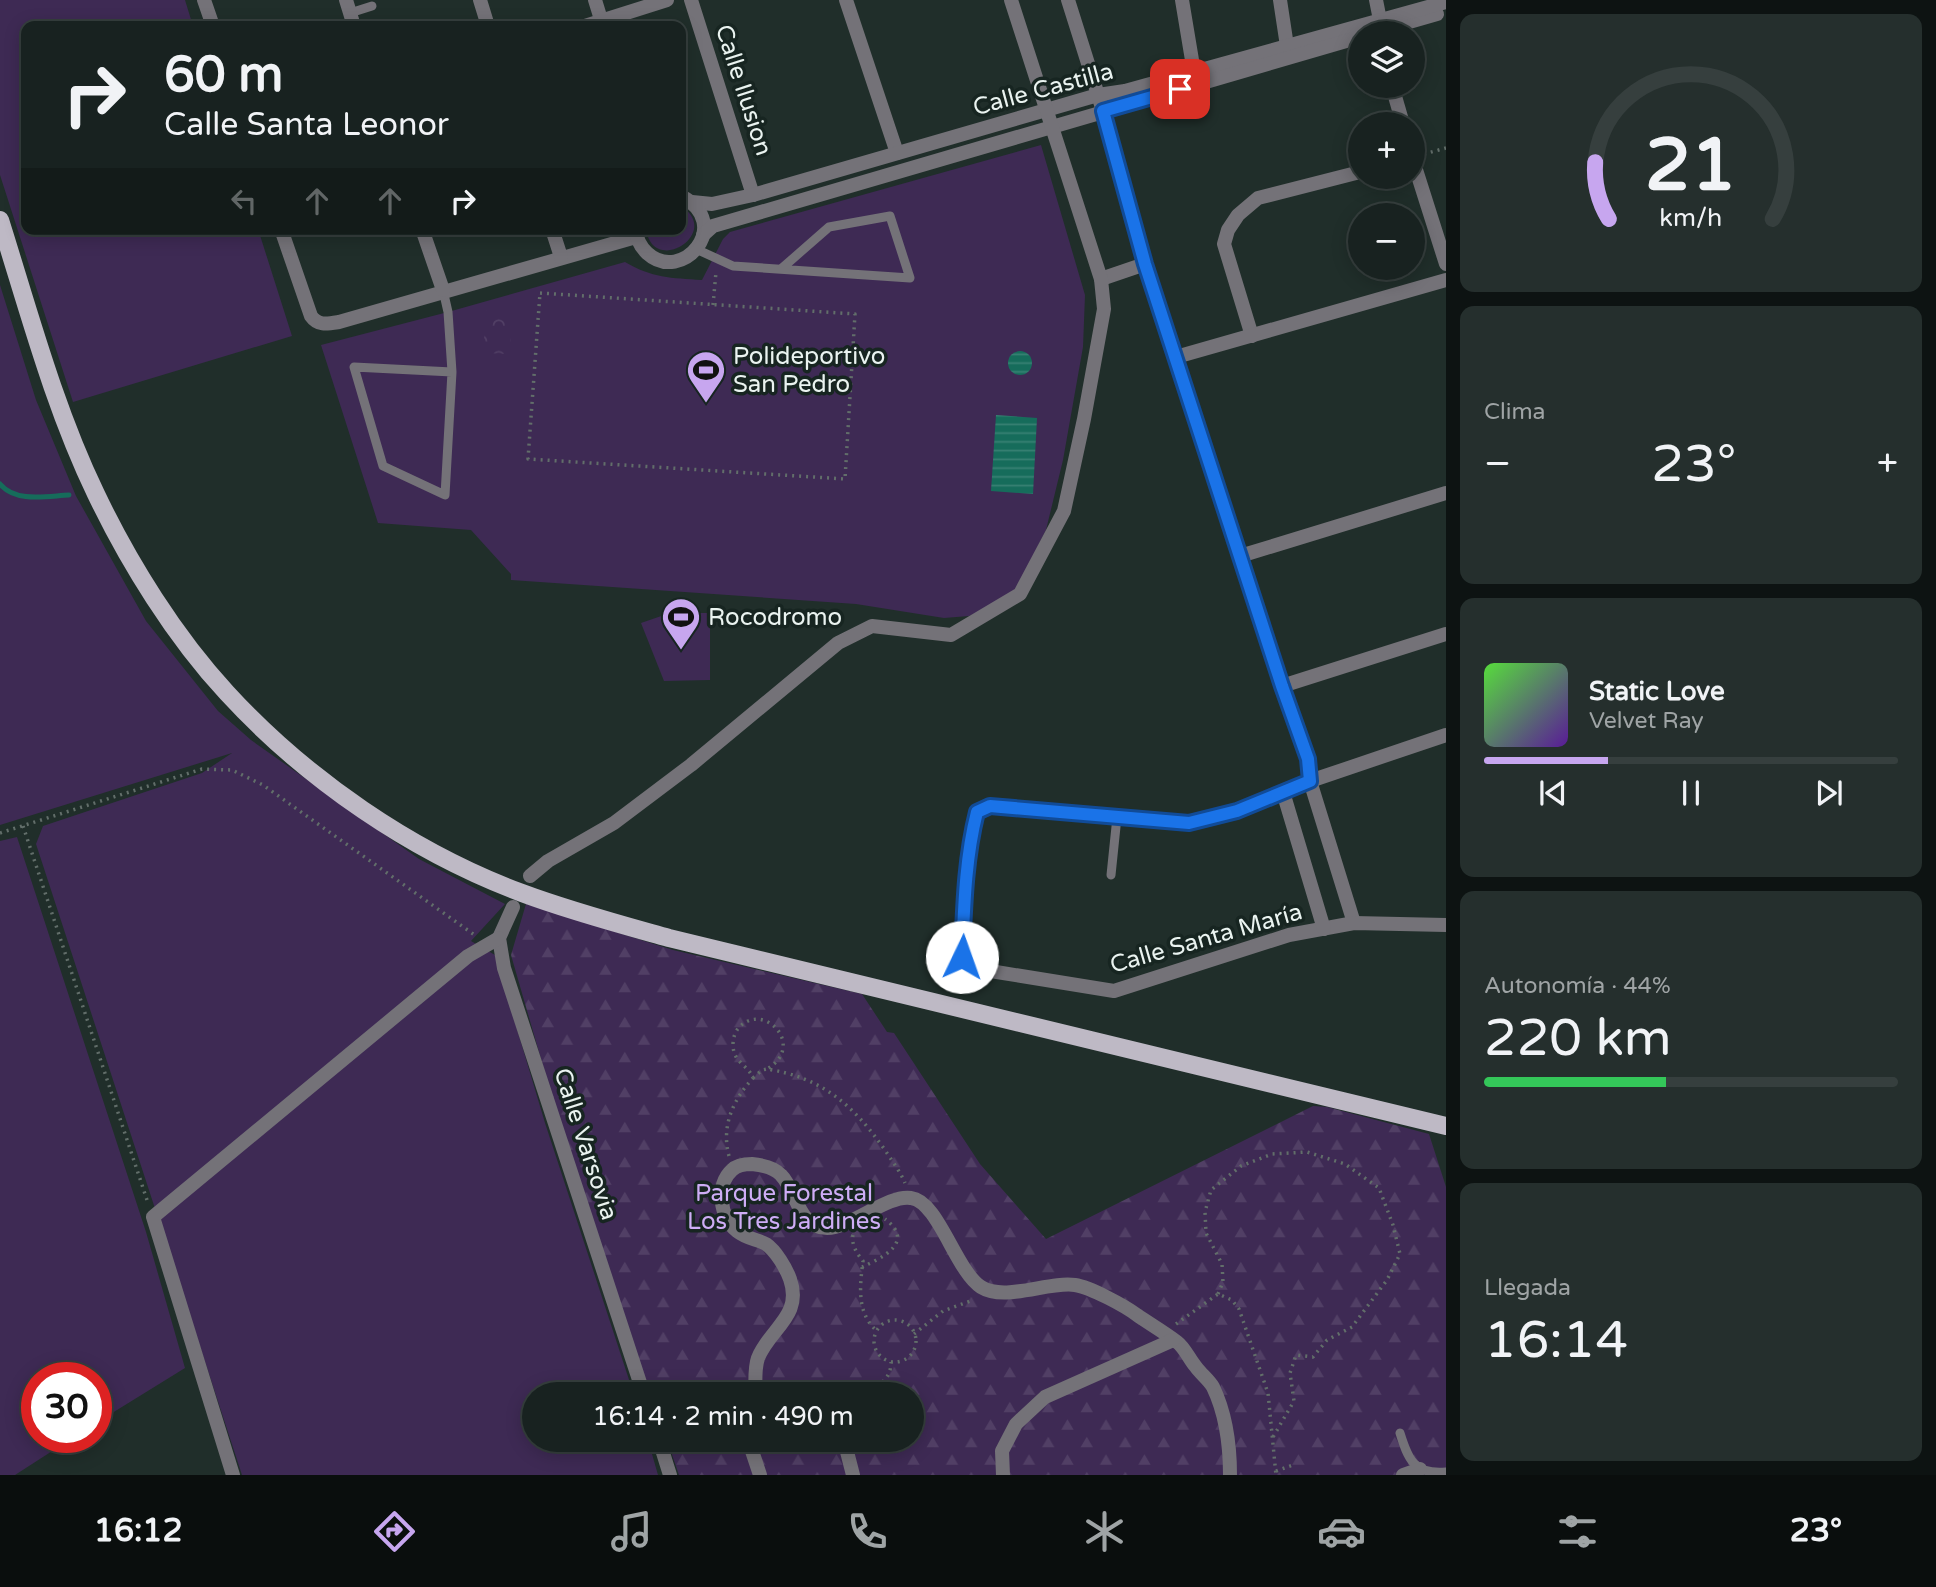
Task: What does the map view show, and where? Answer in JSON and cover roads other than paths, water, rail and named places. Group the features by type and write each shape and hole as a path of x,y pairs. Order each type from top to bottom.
{"main road":[{"path":"0,220 72,440 112,526 156,598 202,663 226,692 269,735 305,766 391,827 449,861 521,893 603,920 1446,1126"}],"street":[{"path":"204,0 211,21"},
{"path":"480,0 486,21"},
{"path":"595,0 601,21"},
{"path":"610,21 667,0"},
{"name":"Calle Ilusion","path":"691,0 753,195"},
{"path":"846,0 897,153"},
{"path":"530,876 548,861 614,823 691,765 838,643 872,626 951,635 1020,594 1064,510 1104,309 1101,279 1011,0"},
{"path":"1068,0 1103,111 1145,264 1308,759 1310,781 1354,923"},
{"path":"1182,0 1194,72"},
{"path":"1280,0 1287,46"},
{"path":"1376,0 1377,21"},
{"name":"Calle Castilla","path":"1399,21 1446,2"},
{"name":"Calle Castilla","path":"1410,21 1446,11"},
{"name":"Calle Castilla","path":"686,199 712,204 753,195 1098,94 1125,91 1287,46 1348,35"},
{"name":"Calle Castilla","path":"703,235 713,226 1348,40"},
{"path":"1252,336 1224,244 1228,230 1238,215 1258,198 1348,175"},
{"path":"1422,189 1446,264"},
{"path":"637,235 642,247 656,259 679,261 693,252 703,235 704,219 686,199"},
{"path":"283,235 308,310 319,323 339,322 630,235"},
{"path":"424,235 443,290"},
{"path":"554,235 561,257"},
{"path":"1101,279 1145,264"},
{"path":"1176,357 1446,280"},
{"path":"1240,556 1446,493"},
{"path":"1282,686 1446,634"},
{"path":"1118,817 1189,823 1237,811 1310,781 1446,735"},
{"path":"1283,792 1324,929"},
{"name":"Calle Santa María","path":"1118,817 990,806 977,812 965,886 962,957 978,969 1114,991 1289,935 1354,923 1446,925"},
{"path":"233,1475 153,1217 444,975 492,941 513,906"},
{"name":"Calle Varsovia","path":"492,941 505,968 640,1382"},
{"path":"756,1382 757,1360 778,1331 794,1301 790,1278 778,1257 765,1244 749,1239 734,1229 726,1216 721,1199 727,1176 734,1168 745,1164 764,1165 780,1174 803,1215 813,1225 828,1228 890,1203 911,1198 920,1200 933,1215 967,1272 984,1289 993,1293 1075,1285 1125,1306 1179,1344 1212,1385 1227,1432 1230,1475"},
{"path":"1003,1475 1002,1451 1016,1424 1045,1397 1168,1336"},
{"path":"663,1452 670,1475"},
{"path":"752,1452 760,1475"},
{"path":"847,1452 853,1475"},
{"path":"1403,1475 1420,1469"}],"lane":[{"path":"350,13 372,6"},
{"path":"693,252 733,266 910,278 890,216 829,227 781,269"},
{"path":"443,290 448,312 453,372 444,495 383,466 354,367 453,372"},
{"path":"1111,874 1118,817"},
{"path":"1400,1433 1408,1460 1420,1469 1434,1474 1446,1472"}],"waterway":[{"path":"0,484 14,494 23,496 69,495"}],"place":[{"name":"Polideportivo San Pedro","path":"706,404"},
{"name":"Rocodromo","path":"681,651"}],"park label":[{"name":"Parque Forestal Los Tres Jardines","path":"784,1207"}]}
